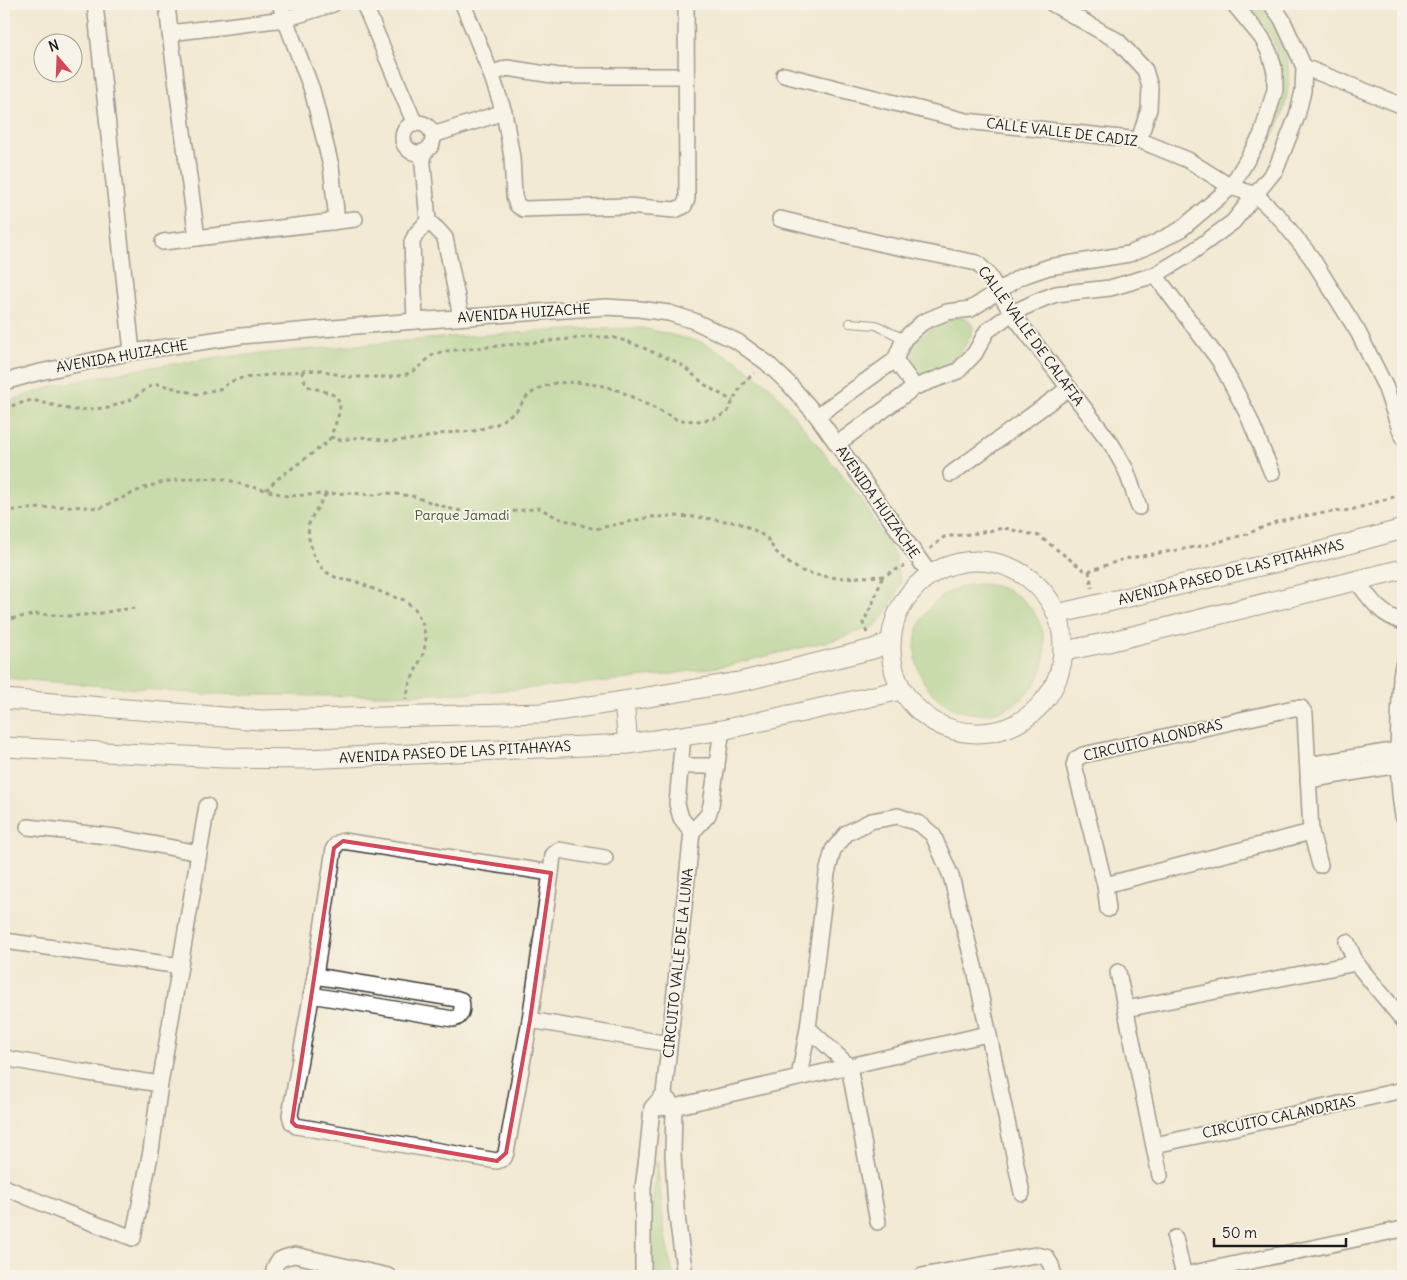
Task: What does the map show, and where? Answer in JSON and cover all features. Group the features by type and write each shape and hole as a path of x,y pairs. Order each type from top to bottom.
{"street":[{"path":"95,4 132,352"},
{"path":"167,4 197,238"},
{"path":"280,4 312,90 332,166 336,211 333,222"},
{"path":"170,32 284,19 333,4"},
{"path":"364,4 415,124"},
{"path":"463,4 504,112 512,157 514,196 517,206 524,209 627,206 675,210 684,206 687,199 686,4"},
{"path":"1053,4 1118,41 1145,70 1150,87 1149,109 1139,140"},
{"path":"817,416 895,360 904,339 923,322 947,312 971,309 1020,276 1049,267 1129,254 1153,244 1180,230 1232,186 1261,136 1275,90 1275,72 1270,54 1262,38 1234,4"},
{"path":"837,444 915,387 958,371 975,354 987,331 1012,313 1056,294 1110,288 1155,275 1188,255 1233,222 1276,170 1297,116 1302,90 1304,67 1282,19 1271,4"},
{"path":"1304,67 1403,106"},
{"path":"491,74 506,68 559,76 686,76"},
{"name":"CALLE VALLE DE CADIZ","path":"784,75 966,121 1139,140 1188,160 1232,186 1256,195 1280,218 1311,257 1358,332 1384,386 1403,438"},
{"path":"433,135 504,112"},
{"path":"415,124 426,126 433,135 431,146 422,153 410,151 404,142 406,130 415,124"},
{"path":"422,153 428,221 445,238 461,317"},
{"path":"163,242 355,219"},
{"name":"CALLE VALLE DE CALAFIA","path":"780,219 883,244 977,263 987,273 1012,313 1116,454 1126,470 1139,507"},
{"path":"416,321 412,242 416,234 428,221"},
{"path":"1155,275 1219,360 1247,413 1272,473"},
{"name":"AVENIDA HUIZACHE","path":"4,382 132,352 241,336 461,317 606,307 669,313 694,321 738,342 767,363 789,384 817,416 931,576"},
{"path":"971,309 987,331"},
{"path":"895,360 915,387"},
{"path":"951,474 1069,388"},
{"name":"AVENIDA PASEO DE LAS PITAHAYAS","path":"1058,614 1311,554 1403,529"},
{"path":"4,699 261,720 543,712 624,701 744,681 881,646 905,599 920,582 940,569 965,561 991,562 1016,570 1038,584 1058,614 1062,627 1064,651 1059,678 1045,703 1023,721 997,732 969,734 942,727 918,712 901,690 881,646"},
{"path":"1064,651 1104,643 1403,569"},
{"path":"1356,580 1380,610 1391,618 1403,622"},
{"path":"1403,665 1398,758 1403,816"},
{"name":"AVENIDA PASEO DE LAS PITAHAYAS","path":"4,747 224,758 305,759 628,744 722,730 901,690"},
{"path":"624,701 628,744"},
{"name":"CIRCUITO ALONDRAS","path":"1108,909 1105,884 1074,765 1076,759 1083,755 1294,708 1300,708 1305,714 1311,832 1320,865"},
{"path":"683,735 677,804 681,818 692,832 708,815 711,805 722,730"},
{"path":"1308,773 1398,758"},
{"path":"680,766 717,766"},
{"path":"4,1187 60,1211 133,1238 150,1151 207,806"},
{"path":"799,1077 808,1028 827,873 833,850 847,833 871,820 898,816 920,824 933,835 952,876 976,974 1022,1193"},
{"path":"28,827 116,837 199,853"},
{"name":"CIRCUITO VALLE DE LA LUNA","path":"664,1094 692,832"},
{"path":"1105,884 1311,832"},
{"path":"551,873 343,841 338,843 334,848 290,1116 292,1122 296,1126 497,1162 504,1158 530,1020 551,873 553,855 558,850 604,858"},
{"path":"5,941 180,966"},
{"path":"1347,942 1356,963 1401,1015"},
{"path":"1126,1009 1356,963"},
{"path":"1118,972 1160,1176"},
{"path":"311,996 453,1019 458,1018 460,1015 462,1004 461,1000 458,999 314,976"},
{"path":"530,1020 670,1044"},
{"path":"808,1028 849,1066 878,1222"},
{"path":"652,1108 674,1107 988,1034"},
{"path":"4,1058 160,1084"},
{"name":"CIRCUITO CALANDRIAS","path":"1155,1145 1403,1090"},
{"path":"643,1276 643,1188 648,1157 652,1108 664,1094 674,1107 673,1154 676,1208 685,1276"},
{"path":"1175,1238 1184,1276 1403,1229"},
{"path":"272,1276 274,1266 280,1258 294,1255 388,1276"},
{"path":"922,1276 1034,1255 1046,1257 1051,1265 1054,1276"}],"lane":[{"path":"850,323 876,325 904,339"}],"path":[{"path":"4,408 32,400 73,410 108,408 158,384 197,394 223,388 228,382 237,378 302,371 322,370 350,377 391,377 407,374 415,370 434,354 446,351 590,337 611,337 629,342 679,363 708,388 733,401"},
{"path":"330,437 340,440 361,437 391,441 474,431 497,424 517,410 528,396 542,387 576,382 604,386 620,391 678,420 696,421 713,419 727,413 745,381 767,363"},
{"path":"266,490 276,480 326,444 340,407 334,395 308,386 302,371"},
{"path":"4,511 65,506 100,508 144,488 163,482 192,478 226,479 287,496 351,493 374,495 387,493 412,496 454,510 494,514 539,508 558,518 595,529 673,516 697,517 738,523 767,538 775,551 790,564 802,571 837,578 883,576 918,559 944,537 1004,528 1039,536 1084,570 1089,571 1124,559 1207,545 1247,534 1278,521 1351,510 1403,494"},
{"path":"326,494 308,526 314,557 324,571 339,579 357,582 404,600 415,609 422,623 426,638 424,652 409,685 403,716"},
{"path":"881,646 863,623 883,576"},
{"path":"4,620 37,614 71,616 135,608"}],"highlighted area":[{"path":"343,841 551,873 530,1020 506,1153 497,1161 296,1126 292,1122 334,848"}],"green space":[{"path":"1249,4 1262,4 1270,14 1285,50 1289,76 1286,101 1278,126 1256,163 1252,163 1260,140 1276,51 1272,38"},
{"path":"956,317 968,319 973,329 961,352 951,361 929,373 917,374 912,372 906,364 906,356 910,348 924,334"},
{"name":"Parque Jamadi","path":"643,328 701,342 735,360 771,387 861,499 895,556 901,584 886,613 875,626 837,639 729,665 665,675 470,693 330,696 205,694 4,678 4,403 54,386 133,370 212,358 450,337 583,329"},
{"path":"980,584 993,585 1005,589 1026,603 1040,624 1044,636 1044,662 1040,674 1026,695 1005,709 993,713 980,714 967,713 955,709 934,695 920,674 916,662 915,649 916,636 920,624 934,603 955,589 967,585"},
{"path":"657,1160 665,1235 673,1276 653,1276 650,1226"}]}
